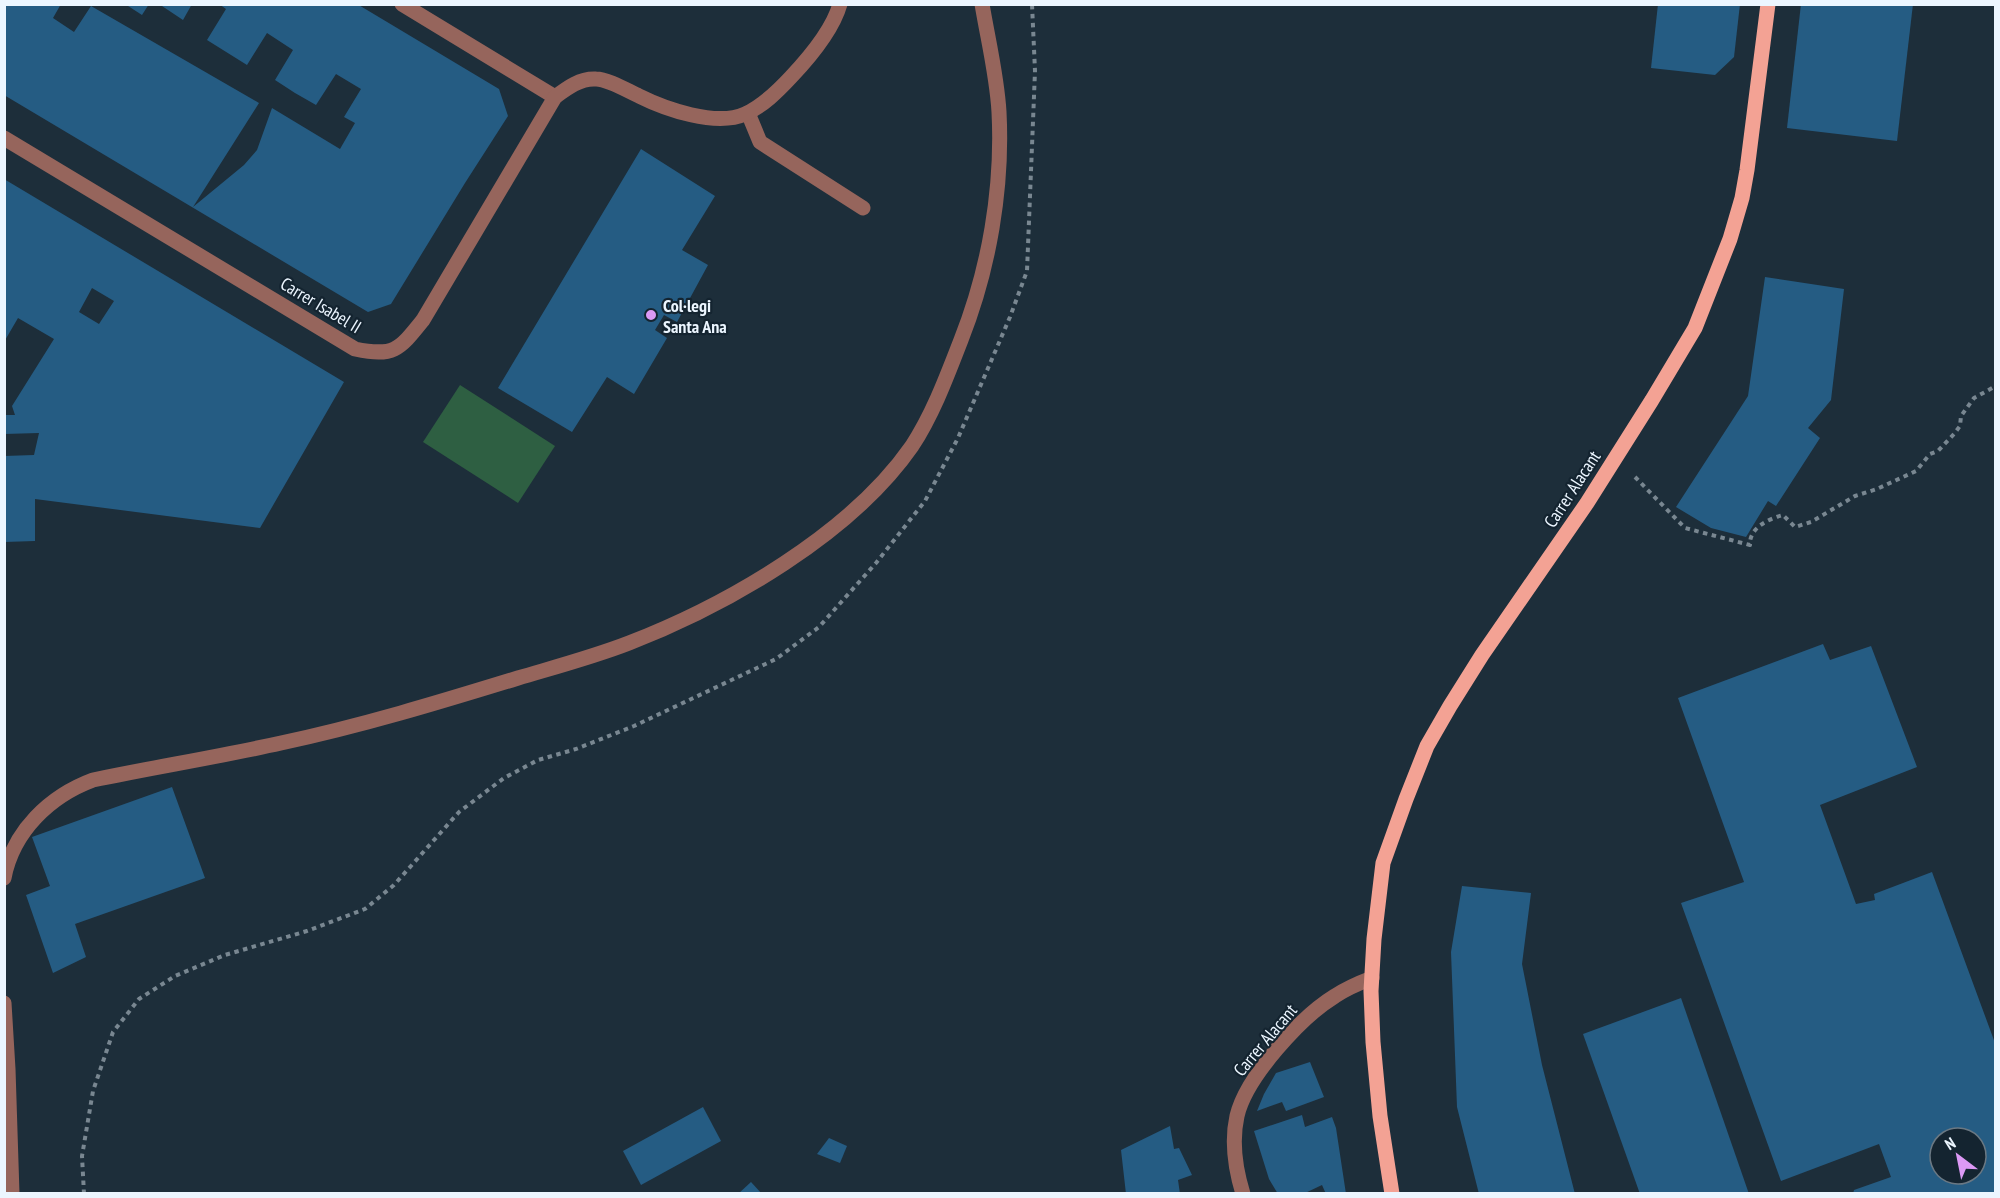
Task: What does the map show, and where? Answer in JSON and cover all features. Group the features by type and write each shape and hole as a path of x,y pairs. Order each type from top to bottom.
{"main road":[{"name":"Carrer Alacant","path":"1392,1194 1380,1116 1371,991 1374,939 1383,863 1427,746 1482,655 1616,458 1695,328 1730,239 1747,170 1768,4"}],"street":[{"path":"402,4 555,97 572,85 597,78 663,108 717,118 742,116 778,91 801,66 824,35 840,4"},
{"path":"4,878 18,840 29,825 44,809 75,787 93,780 283,743 422,708 627,644 692,616 751,583 804,550 844,519 879,486 912,446 933,408 954,358 971,314 983,271 994,211 999,114 996,81 982,4"},
{"name":"Carrer Isabel II","path":"4,138 355,349 378,354 394,350 408,339 423,320 555,97"},
{"path":"748,113 760,142 863,208"},
{"name":"Carrer Alacant","path":"1242,1194 1234,1158 1237,1117 1242,1099 1275,1052 1316,1010 1354,984 1372,978"},
{"path":"4,1003 12,1194"}],"path":[{"path":"1616,458 1685,528 1750,545 1750,538 1755,529 1774,518 1783,515 1795,527 1811,522 1855,496 1877,489 1916,471 1930,454 1938,451 1954,434 1960,426 1961,416 1974,398 1995,386"}],"green space":[{"path":"460,385 555,446 518,503 423,442"}],"building":[{"path":"4,4 61,4 53,18 74,32 91,6 259,103 193,207 244,165 257,150 272,108 340,149 355,123 344,117 361,89 336,74 316,105 295,93 275,80 293,50 267,33 247,65 207,40 226,9 219,4 357,4 499,89 508,116 391,304 368,312 4,95"},
{"path":"125,4 149,4 142,15"},
{"path":"159,4 192,4 183,20"},
{"path":"1658,4 1740,4 1734,57 1715,75 1651,68"},
{"path":"1801,4 1913,4 1897,141 1787,128"},
{"path":"641,149 715,196 682,250 708,265 677,322 664,315 655,330 667,338 634,394 607,377 572,432 498,388"},
{"path":"4,179 344,382 260,528 35,499 35,541 4,542 4,456 34,455 39,433 4,434 4,415 15,415 12,406 54,339 18,318 4,342","holes":["92,288 114,301 99,324 79,312"]},
{"path":"1765,277 1844,289 1831,400 1808,428 1820,438 1776,506 1768,501 1746,537 1711,528 1676,507 1748,396"},
{"path":"1823,644 1830,660 1871,646 1917,767 1820,805 1856,904 1875,900 1874,894 1932,872 1995,1043 1995,1194 1853,1194 1854,1190 1891,1177 1879,1144 1781,1181 1681,903 1744,882 1678,698"},
{"path":"172,787 205,878 75,924 86,957 53,973 26,895 50,886 32,837"},
{"path":"1462,886 1531,893 1522,964 1542,1065 1575,1194 1479,1194 1457,1107 1451,952"},
{"path":"1681,998 1749,1194 1640,1194 1583,1034"},
{"path":"1310,1062 1324,1097 1286,1111 1282,1102 1257,1111 1276,1073"},
{"path":"703,1107 721,1141 641,1185 623,1151"},
{"path":"1302,1115 1305,1127 1332,1117 1336,1128 1346,1194 1326,1194 1322,1185 1303,1194 1278,1194 1269,1179 1254,1131"},
{"path":"1170,1126 1174,1149 1179,1148 1192,1175 1178,1180 1180,1194 1126,1194 1121,1150"},
{"path":"829,1138 847,1146 840,1163 817,1154"},
{"path":"751,1182 762,1194 738,1194"}],"place":[{"name":"Col·legi Santa Ana","path":"651,315"}]}
